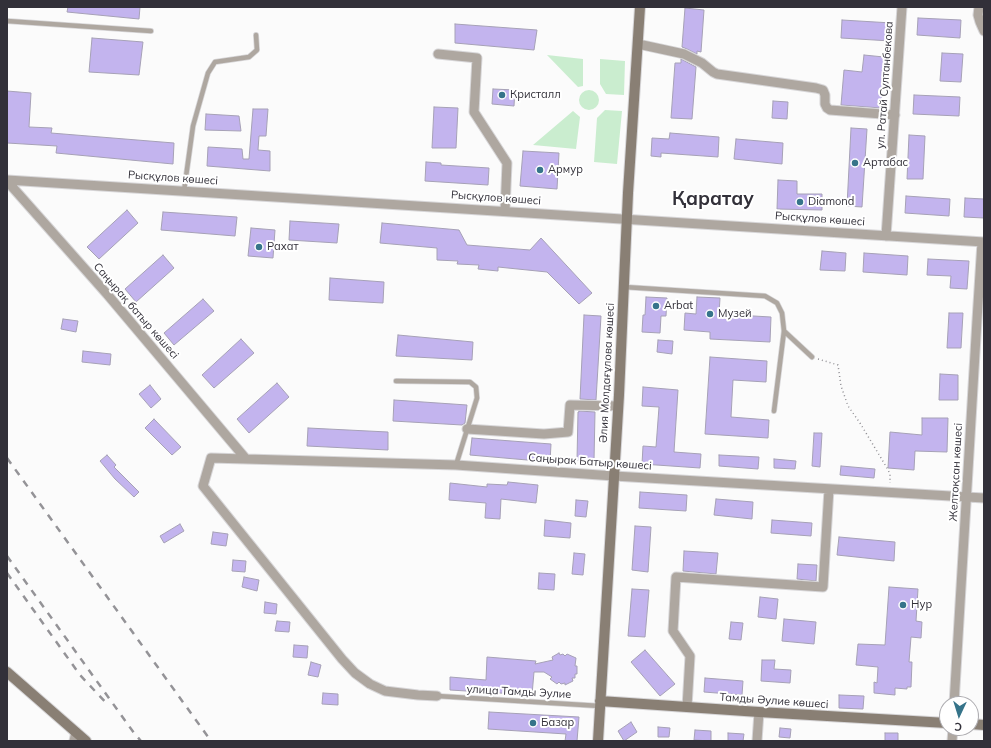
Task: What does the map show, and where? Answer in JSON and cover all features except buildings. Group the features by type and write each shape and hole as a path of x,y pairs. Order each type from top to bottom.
{"street":[{"name":"Әлия Молдағұлова көшесі","path":"598,741 640,7"},
{"name":"ул. Ратай Султанбекова","path":"886,236 902,7"},
{"path":"979,7 978,15 984,30"},
{"path":"638,44 684,54 702,63 717,74 823,90 825,95 825,104 830,110 895,115"},
{"path":"438,54 477,58 474,112 507,163 505,211"},
{"name":"Рысқұлов көшесі","path":"7,180 983,242"},
{"name":"Саңырақ батыр көшесі","path":"7,180 107,294 246,459"},
{"name":"Желтоқсан көшесі","path":"954,696 966,497 980,320 983,242"},
{"path":"467,430 544,434 568,432 570,405 618,406"},
{"name":"Саңырак Батыр көшесі","path":"437,696 386,691 370,684 355,673 342,659 203,486 211,458 456,465 984,498"},
{"path":"687,707 690,656 673,631 676,577 823,587 829,489"},
{"path":"7,672 75,737 86,741"},
{"name":"Тамды Әулие көшесі","path":"600,703 939,723"},
{"path":"757,741 758,712"}],"lane":[{"path":"7,20 151,31"},
{"path":"184,191 193,126 208,73 215,62 249,57 257,50 256,35"},
{"path":"624,287 765,296 777,303 782,313 784,331 774,411"},
{"path":"784,331 812,357"},
{"path":"396,381 470,382 476,387 477,398 456,465"},
{"name":"улица Тамды Эулие","path":"437,696 600,703"}],"path":[{"path":"812,357 838,365 841,386 848,406 860,423 890,474 890,492"}],"green space":[{"path":"547,55 583,59 583,86 578,87"},
{"path":"600,59 625,61 624,95 606,94 600,84"},
{"path":"589,90 596,93 599,100 596,107 589,110 582,107 579,100 582,93"},
{"path":"605,110 622,111 617,164 594,162 597,118"},
{"path":"573,111 580,117 576,149 533,145"}],"railway":[{"path":"7,458 211,741"},
{"path":"7,556 141,741"},
{"path":"7,573 80,675 109,706"}],"place":[{"name":"Кристалл","path":"502,95"},
{"name":"Артабас","path":"855,163"},
{"name":"Армур","path":"540,170"},
{"name":"Diamond","path":"800,202"},
{"name":"Рахат","path":"259,247"},
{"name":"Arbat","path":"656,306"},
{"name":"Музей","path":"710,314"},
{"name":"Нур","path":"903,605"},
{"name":"Базар","path":"533,723"}],"district":[{"name":"Қаратау","path":"713,199"}]}
